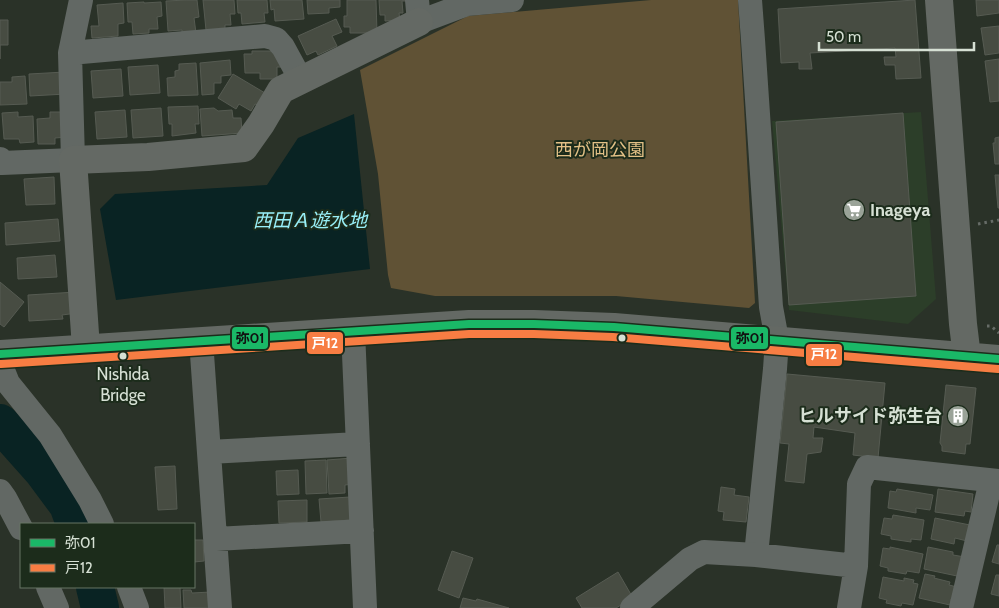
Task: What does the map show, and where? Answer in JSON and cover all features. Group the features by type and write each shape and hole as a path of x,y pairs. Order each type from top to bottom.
{"main road":[{"path":"939,0 966,357"},
{"path":"86,348 73,160 244,148 281,90 418,11"},
{"path":"0,354 469,324 534,324 614,327 999,359"}],"street":[{"path":"0,159 2,163 73,160 70,53 81,0"},
{"path":"418,11 512,0"},
{"path":"750,0 771,307 777,340 756,555"},
{"path":"70,53 265,36 276,39 283,47 301,80"},
{"path":"354,331 365,608"},
{"path":"201,340 220,608"},
{"path":"0,363 8,383 50,435 90,500 102,523"},
{"path":"209,452 358,444"},
{"path":"849,608 856,566 859,484 867,467 995,481 961,608"},
{"path":"0,491 20,526"},
{"path":"216,539 362,531"},
{"path":"632,608 690,559 704,552 756,555 856,566"},
{"path":"48,588 57,608"},
{"path":"129,588 137,608"}],"shaded area":[{"name":"Inageya","path":"921,112 936,299 908,324 789,310 772,121"}],"green space":[{"name":"西が岡公園","path":"651,0 738,0 755,303 749,308 616,296 435,296 391,288 388,275 378,174 360,70 468,16"}],"water":[{"name":"西田Ａ遊水地","path":"354,114 370,269 116,300 100,209 115,194 267,185 298,138"}],"building":[{"path":"197,0 199,17 194,18 196,33 182,34 182,30 168,31 166,1"},
{"path":"203,0 234,0 235,14 230,14 231,25 225,25 225,31 206,30"},
{"path":"237,0 267,0 268,13 264,13 265,22 242,24 241,13 238,13"},
{"path":"270,0 302,0 304,19 275,21 274,9 271,10"},
{"path":"307,0 340,0 340,7 329,8 329,13 308,14"},
{"path":"347,0 376,0 377,33 350,33 350,27 344,27 344,16 347,16"},
{"path":"379,0 407,0 402,1 403,13 399,13 400,20 385,21 385,15 380,15"},
{"path":"915,0 921,78 896,79 895,65 885,65 884,57 896,57 895,48 810,53 812,69 799,69 799,62 781,63 778,9"},
{"path":"976,0 999,0 999,13 977,16"},
{"path":"161,2 162,16 157,17 158,29 149,29 149,33 133,34 132,22 128,22 127,3"},
{"path":"123,3 124,23 118,24 118,36 92,38 91,26 99,26 97,5"},
{"path":"336,19 342,32 332,36 337,46 318,55 316,51 307,55 298,36"},
{"path":"0,20 8,20 8,45 0,45"},
{"path":"999,26 999,53 985,55 981,28"},
{"path":"252,51 282,51 282,67 277,67 277,79 260,79 260,73 245,73 244,54 252,54"},
{"path":"999,59 999,101 990,102 985,61"},
{"path":"230,60 231,75 221,76 221,83 214,83 214,94 202,95 200,63"},
{"path":"196,63 198,95 168,96 167,78 175,77 175,71 179,70 179,64"},
{"path":"158,65 160,93 130,95 128,67"},
{"path":"121,69 123,96 93,98 91,71"},
{"path":"65,72 66,94 30,96 29,74"},
{"path":"233,74 265,93 258,105 255,104 251,111 239,104 236,109 218,98"},
{"path":"25,76 27,104 0,105 0,82 12,82 12,77"},
{"path":"198,106 199,124 195,124 196,133 172,136 172,124 169,124 168,107"},
{"path":"161,108 163,136 133,138 131,110"},
{"path":"214,108 218,111 232,110 233,118 241,118 242,133 202,136 200,109"},
{"path":"125,110 127,137 97,139 95,112"},
{"path":"18,112 18,117 33,116 34,142 20,143 19,139 4,139 2,113"},
{"path":"50,112 66,112 67,137 55,138 55,144 38,144 37,119 50,118"},
{"name":"Inageya","path":"903,113 916,296 789,305 776,122"},
{"path":"999,137 999,164 995,164 993,143 995,143 995,138"},
{"path":"995,175 999,175 999,208 998,208"},
{"path":"54,177 55,204 26,205 24,179"},
{"path":"58,219 60,241 6,245 5,223"},
{"path":"55,255 57,277 18,279 17,258"},
{"path":"0,282 24,302 4,327 0,324"},
{"path":"76,292 77,313 62,315 63,319 29,321 28,295"},
{"path":"787,374 885,383 878,458 853,455 855,433 814,427 813,438 823,438 821,452 807,454 804,483 785,481 789,444 780,443"},
{"name":"ヒルサイド弥生台","path":"946,385 976,388 970,444 966,444 965,454 942,451 940,443"},
{"path":"352,458 354,484 345,485 345,493 329,494 327,460"},
{"path":"326,460 327,493 306,494 305,461"},
{"path":"175,466 177,509 158,510 155,467"},
{"path":"298,470 299,494 277,495 276,471"},
{"path":"721,487 735,489 734,495 749,497 746,522 723,520 724,512 718,511"},
{"path":"897,489 933,495 930,510 916,508 916,513 888,508 890,491 896,492"},
{"path":"938,489 973,494 971,512 965,511 964,516 935,512"},
{"path":"350,497 352,520 321,522 319,499"},
{"path":"307,500 307,522 279,523 278,501"},
{"path":"893,515 924,520 921,540 911,539 911,542 891,539 891,536 881,534 884,518 892,519"},
{"path":"935,518 970,525 967,541 955,538 954,544 931,539"},
{"path":"195,540 203,540 204,561 195,562"},
{"path":"997,545 999,545 999,564 992,562"},
{"path":"890,547 923,554 919,573 907,571 906,574 888,571 888,568 880,566 883,548 890,549"},
{"path":"928,547 953,552 953,555 965,557 957,576 924,569"},
{"path":"452,551 473,558 459,598 438,590"},
{"path":"618,572 633,598 616,608 582,608 576,598"},
{"path":"925,574 950,582 949,585 957,587 954,599 951,599 950,605 919,598"},
{"path":"996,575 999,575 999,596 991,594"},
{"path":"883,577 904,581 904,578 914,580 913,583 918,584 913,605 902,603 901,606 886,603 887,600 879,598"},
{"path":"164,588 180,588 181,608 165,608"},
{"path":"183,590 191,590 192,593 211,592 211,608 184,608"},
{"path":"463,598 476,601 477,599 509,608 460,608"}],"waterway":[{"path":"0,423 42,470 68,505 75,523"},
{"path":"95,588 100,608"}],"transit line":[{"name":"弥01","path":"0,354 469,324 534,324 614,327 999,359"},
{"name":"戸12","path":"1,364 469,334 534,334 613,337 998,369"}],"place":[{"name":"Inageya","path":"854,210"},
{"name":"Nishida Bridge","path":"123,356"},
{"name":"ヒルサイド弥生台","path":"958,416"}]}
